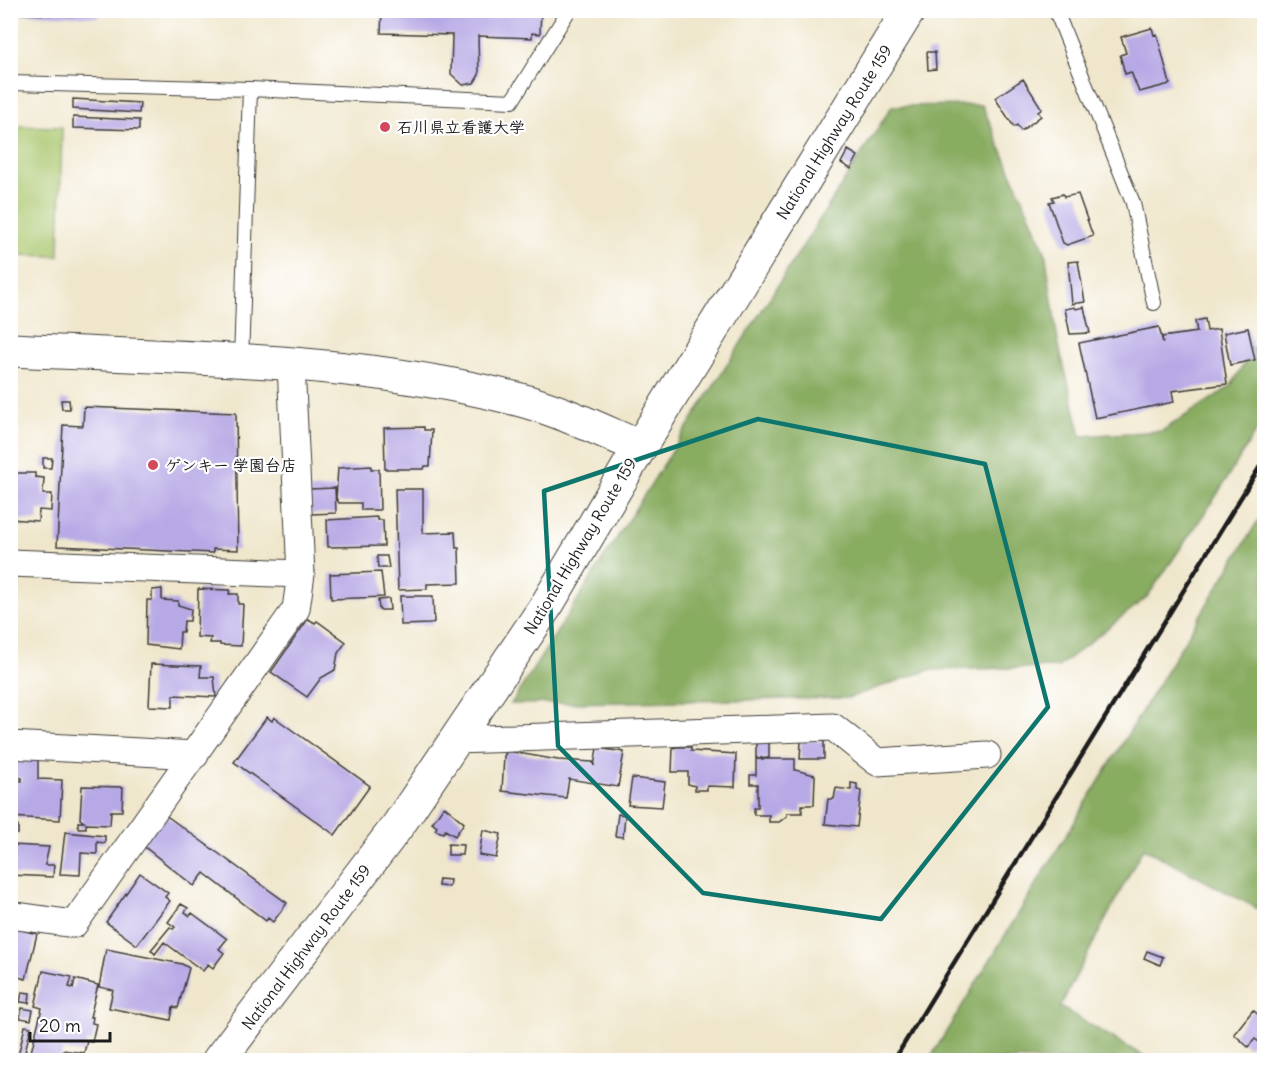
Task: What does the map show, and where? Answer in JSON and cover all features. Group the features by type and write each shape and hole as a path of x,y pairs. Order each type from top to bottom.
{"main road":[{"name":"National Highway Route 159","path":"219,1060 268,1000 399,824 548,603 640,447 909,10"},
{"path":"10,350 291,364 398,374 519,399 580,421 640,447"}],"street":[{"path":"10,915 74,924 297,609 301,574 291,364"},
{"path":"10,564 301,574"},
{"path":"455,740 833,727 877,762 987,755"},
{"path":"10,745 195,755"}],"lane":[{"path":"10,83 250,89 512,101 568,10"},
{"path":"1056,11 1133,203 1154,303"},
{"path":"241,361 250,89"}],"highlighted area":[{"path":"758,419 985,464 1048,707 881,919 703,893 558,746 544,491"}],"green space":[{"path":"982,105 1045,251 1058,342 1081,436 1162,431 1230,387 1264,332 1264,418 1213,501 1147,597 1058,667 929,670 848,698 511,704 892,106"},
{"path":"11,126 62,127 59,256 11,255"},
{"path":"1264,511 1264,912 1143,848 1060,1007 1150,1060 929,1060"}],"building":[{"path":"10,10 110,10 110,13 99,13 99,17 10,13"},
{"path":"382,10 541,10 540,34 532,33 532,38 478,36 479,75 474,83 463,85 451,74 452,35 381,33"},
{"path":"1152,28 1154,35 1157,34 1170,84 1139,92 1131,72 1125,74 1120,55 1126,53 1121,37"},
{"path":"927,52 935,52 936,69 928,70"},
{"path":"1023,79 1042,109 1038,112 1041,116 1021,131 1017,125 1014,127 995,98"},
{"path":"73,99 140,103 139,113 73,109"},
{"path":"73,117 139,120 139,130 73,128"},
{"path":"848,150 858,156 851,169 841,163"},
{"path":"1063,194 1064,197 1078,194 1093,236 1067,245 1063,243 1049,202 1054,201 1052,197"},
{"path":"1078,261 1085,302 1072,304 1068,262"},
{"path":"1075,307 1076,309 1084,307 1090,333 1070,334 1065,309"},
{"path":"1205,319 1207,331 1219,329 1227,384 1172,391 1174,402 1095,418 1079,343 1159,327 1163,343 1162,337 1197,332 1195,321"},
{"path":"1248,328 1255,360 1230,365 1224,333"},
{"path":"61,400 69,400 70,409 62,409"},
{"path":"84,407 236,413 238,550 213,549 213,553 57,546 63,425 83,426"},
{"path":"424,427 424,430 432,430 430,466 425,466 424,469 385,469 384,428"},
{"path":"43,458 52,458 51,468 43,468"},
{"path":"371,466 371,469 379,469 380,510 361,510 361,503 339,503 336,498 338,468"},
{"path":"10,473 35,473 35,477 44,478 43,494 52,494 51,511 39,510 38,521 10,519"},
{"path":"335,488 336,513 311,514 310,489"},
{"path":"395,489 423,489 423,533 455,532 456,548 459,548 460,583 427,584 427,589 398,590"},
{"path":"377,517 377,520 383,520 384,546 328,547 327,520"},
{"path":"377,556 387,556 389,568 378,568"},
{"path":"381,572 384,597 331,599 330,574"},
{"path":"162,589 162,600 178,601 178,605 191,609 190,621 184,621 183,632 180,632 179,649 146,645 147,600 152,600 152,590"},
{"path":"198,589 230,590 229,594 238,594 238,604 243,604 241,646 210,643 211,638 197,637"},
{"path":"400,596 433,596 434,622 401,625"},
{"path":"389,599 390,610 379,610 378,600"},
{"path":"308,619 315,623 317,621 346,642 338,653 335,670 321,678 307,697 271,672"},
{"path":"151,664 201,666 200,677 214,677 216,697 173,695 173,707 149,706"},
{"path":"267,717 272,721 274,717 370,786 335,835 234,762"},
{"path":"756,738 769,739 769,758 756,758"},
{"path":"801,741 824,741 824,759 800,759"},
{"path":"691,747 691,751 736,754 735,787 707,786 707,790 695,790 695,786 688,784 688,772 672,772 673,748"},
{"path":"597,748 624,752 618,787 569,779 566,798 502,791 504,756 507,751 558,760 593,762 594,766"},
{"path":"13,756 38,757 38,779 62,780 60,820 10,817 10,798 14,798 15,780 22,781 22,778 12,778"},
{"path":"756,759 795,759 795,770 815,775 814,805 802,805 802,813 787,813 787,816 779,822 769,822 769,815 754,815 754,808 758,808 758,784 750,784 750,775 756,775"},
{"path":"632,778 665,782 662,807 628,805"},
{"path":"851,783 857,784 857,790 861,791 857,827 825,824 828,799 834,799 836,788 851,790"},
{"path":"82,786 123,787 122,811 111,811 110,825 86,824 86,828 78,828 78,822 84,822 80,819"},
{"path":"444,806 464,823 455,836 445,830 443,833 435,830 437,827 432,823"},
{"path":"164,814 287,903 273,922 268,918 266,921 204,873 194,886 141,844"},
{"path":"618,814 625,815 623,837 615,836"},
{"path":"10,826 18,826 18,834 10,834"},
{"path":"483,830 501,834 496,858 479,855"},
{"path":"65,832 105,836 105,843 97,842 97,854 81,853 80,875 60,874"},
{"path":"448,844 463,845 462,855 448,855"},
{"path":"11,845 49,847 45,865 54,865 53,877 10,875"},
{"path":"140,873 168,893 165,897 170,901 137,945 106,922"},
{"path":"439,879 450,880 449,887 438,886"},
{"path":"181,904 188,908 185,912 190,916 192,913 227,939 219,949 224,953 213,968 208,964 203,971 164,942 155,954 151,950 170,927 173,929 175,927 168,922"},
{"path":"10,927 37,934 26,979 10,975"},
{"path":"106,949 182,964 189,968 178,1008 173,1007 171,1020 109,1008 113,990 99,987"},
{"path":"1147,951 1163,957 1160,965 1144,958"},
{"path":"43,971 72,977 69,987 73,988 75,979 98,985 90,1017 93,1017 92,1023 96,1024 92,1042 87,1041 84,1053 63,1050 60,1060 29,1060 42,1008 35,1006"},
{"path":"22,992 30,993 29,1003 20,1002"},
{"path":"10,1008 16,1009 12,1030 10,1030"},
{"path":"22,1008 33,1010 31,1020 20,1018"},
{"path":"1253,1010 1264,1020 1264,1042 1263,1045 1255,1039 1248,1047 1234,1034"},
{"path":"25,1026 31,1027 23,1060 17,1060"},
{"path":"376,1057 472,1057 472,1060 376,1060"}],"railway":[{"path":"894,1060 1264,460"}],"place":[{"name":"石川県立看護大学","path":"385,127"},
{"name":"ゲンキー 学園台店","path":"153,465"}]}
